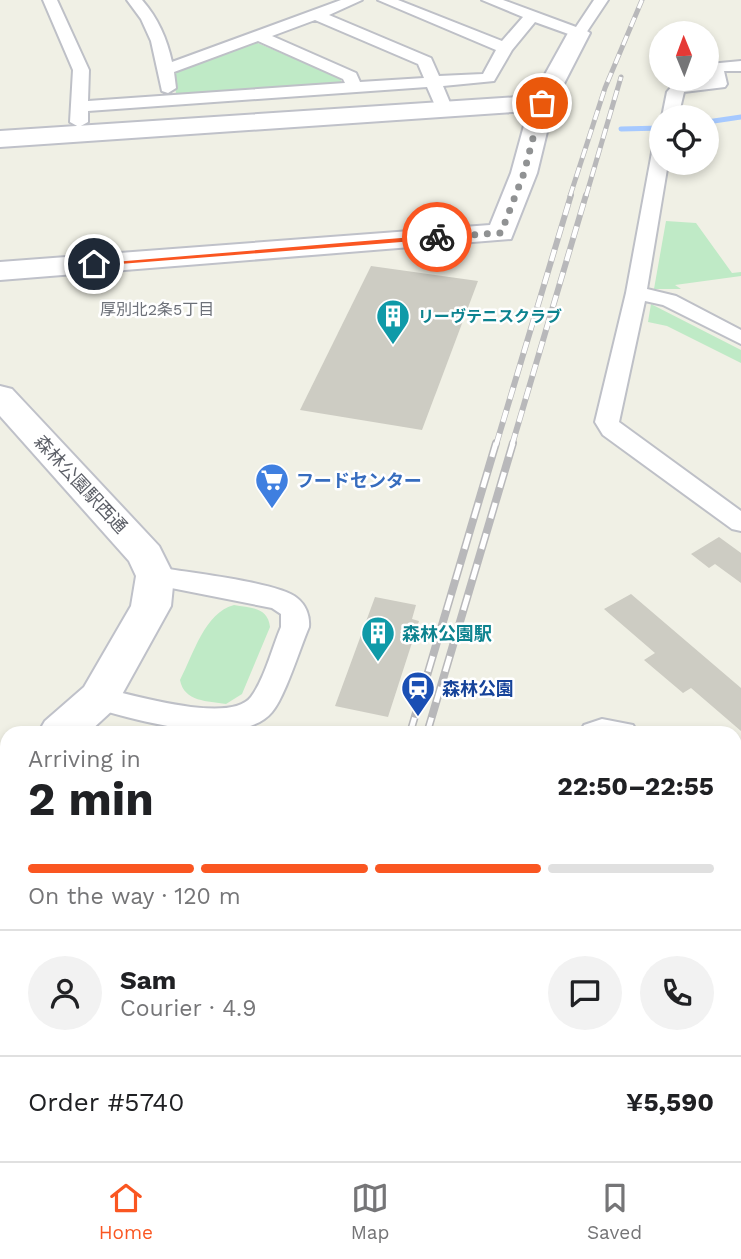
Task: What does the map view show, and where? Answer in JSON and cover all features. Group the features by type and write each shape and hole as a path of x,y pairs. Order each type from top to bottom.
{"street":[{"path":"52,0 81,70 79,134"},
{"path":"134,0 152,23 166,70 170,100"},
{"path":"166,70 355,0"},
{"path":"385,0 505,48"},
{"path":"489,0 579,33"},
{"path":"0,271 501,233 524,173 542,103 579,33 601,0"},
{"path":"317,15 425,61 444,110"},
{"path":"80,106 488,78 505,48 532,16"},
{"path":"259,36 351,76 354,86"},
{"path":"719,67 741,66"},
{"path":"698,105 722,100 724,96 719,84"},
{"path":"0,139 542,103"},
{"path":"657,175 636,293 607,422 611,430 741,523"},
{"path":"636,293 677,304 741,338"},
{"name":"森林公園駅西通","path":"0,396 146,555 155,576"},
{"path":"68,726 99,698 150,606 155,576 276,599 290,606 297,619 262,705 256,712 242,718 214,721 99,698"}],"green space":[{"path":"253,41 340,78 342,84 176,95 174,69"},
{"path":"666,221 696,223 732,273 741,272 741,276 675,285 681,289 654,289"},
{"path":"651,304 741,350 741,363 667,326 648,322"},
{"path":"234,605 262,612 269,620 270,627 242,694 226,704 198,699 186,693 180,680 208,625 224,609"}],"building":[{"name":"リーヴテニスクラブ","path":"371,266 478,281 422,430 300,410"},
{"path":"719,537 741,553 741,583 715,564 709,568 691,554"},
{"path":"631,594 741,688 741,726 735,726 691,688 683,693 644,660 655,653 604,609"},
{"name":"森林公園駅","path":"375,597 416,605 412,619 419,621 388,717 335,706"}],"waterway":[{"path":"719,120 741,117"},
{"path":"621,129 649,128"}],"railway":[{"path":"570,196 605,88 642,0"},
{"path":"586,196 621,77"},
{"path":"496,445 571,195"},
{"path":"512,445 586,195"},
{"path":"412,726 496,443"},
{"path":"429,726 513,443"}],"way so far":[{"path":"437,237 501,233 524,173 542,103"}],"place":[{"name":"リーヴテニスクラブ","path":"393,346"},
{"name":"フードセンター","path":"272,510"},
{"name":"森林公園駅","path":"378,663"},
{"name":"森林公園","path":"418,718"}],"district":[{"name":"厚別北2条5丁目","path":"157,309"}],"route":[{"path":"94,264 437,237"}]}
